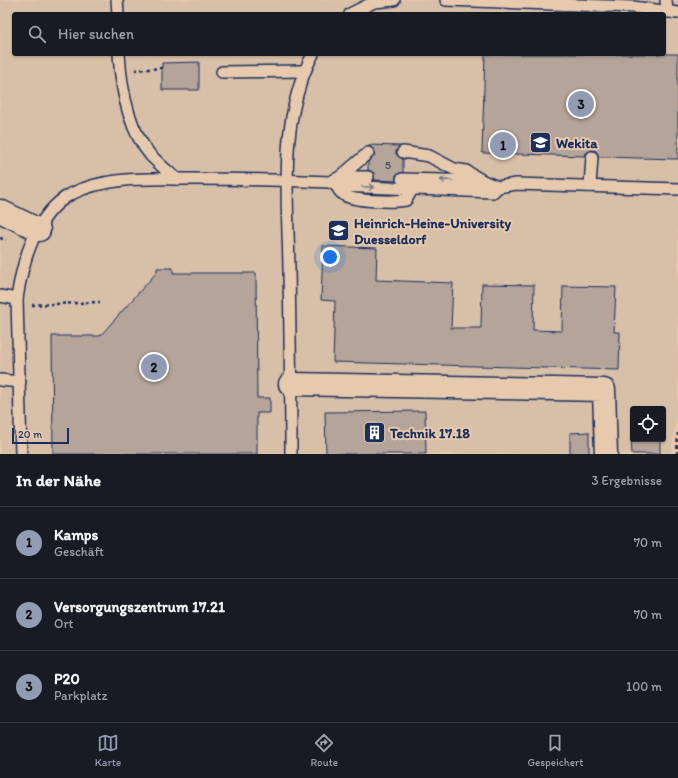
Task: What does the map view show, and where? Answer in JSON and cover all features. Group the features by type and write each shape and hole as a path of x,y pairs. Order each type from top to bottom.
{"street":[{"path":"0,211 39,230"},
{"path":"290,384 604,390 606,454"}],"lane":[{"path":"117,0 118,12"},
{"path":"354,12 374,2 394,0"},
{"path":"446,0 580,2 678,13"},
{"path":"666,0 666,12"},
{"path":"119,56 120,70 133,125 140,140 151,156 176,179"},
{"path":"291,454 287,155 296,98 304,71 312,56"},
{"path":"222,72 304,71"},
{"path":"403,152 429,156 451,167 471,173 483,182"},
{"path":"335,182 368,153"},
{"path":"590,186 592,157"},
{"path":"335,182 368,177"},
{"path":"402,179 483,182 498,187 516,184 678,189"},
{"path":"21,454 18,302 24,262 30,244 46,218 64,199 94,185 129,180 288,180 492,192 498,187"},
{"path":"0,296 18,302"},
{"path":"0,380 20,382"}],"path":[{"path":"120,70 162,68"},
{"path":"0,238 6,240"},
{"path":"18,302 100,302"},
{"path":"677,454 678,430"}],"shaded area":[{"name":"Heinrich-Heine-University Duesseldorf","path":"0,0 678,0 678,407 671,454 0,454"}],"building":[{"path":"666,54 678,54 678,159 599,157 596,151 592,150 586,153 585,156 482,153 485,56 666,56"},
{"path":"199,62 199,90 162,90 162,63"},
{"path":"369,145 400,146 396,151 396,154 403,159 403,172 396,175 396,181 374,180 374,173 368,170 368,162 374,156 375,152"},
{"path":"323,246 377,248 376,280 453,283 451,328 481,328 482,284 534,285 533,330 562,331 563,286 616,287 614,332 620,332 619,370 333,362 335,301 321,300"},
{"path":"157,268 173,268 173,273 256,273 257,398 270,398 270,413 257,413 257,454 53,454 52,336 100,336 157,272"},
{"name":"Technik 17.18","path":"425,411 426,454 326,454 325,412"},
{"path":"589,432 589,454 570,454 570,433"},
{"path":"631,442 660,442 660,454 632,454"}],"place":[{"name":"P20","path":"581,104"},
{"name":"Wekita","path":"540,143"},
{"name":"Kamps","path":"503,145"},
{"name":"Heinrich-Heine-University Duesseldorf","path":"339,231"},
{"name":"Versorgungszentrum 17.21","path":"154,367"},
{"name":"Technik 17.18","path":"375,433"}]}
